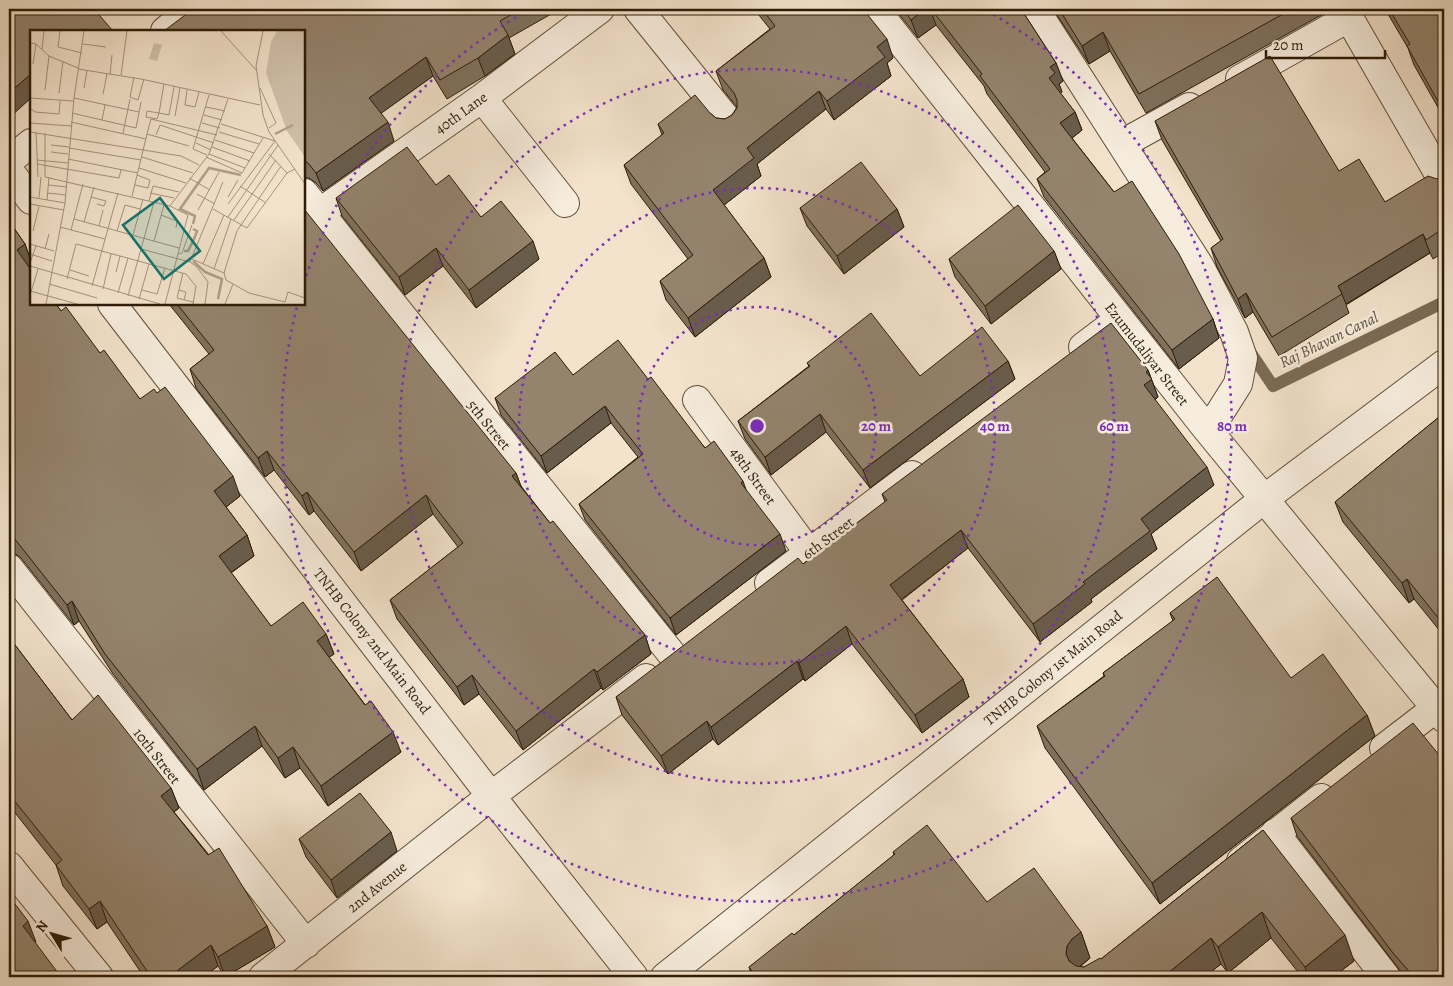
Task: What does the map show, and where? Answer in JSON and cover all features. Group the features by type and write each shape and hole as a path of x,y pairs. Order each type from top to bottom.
{"street":[{"name":"40th Lane","path":"312,203 482,98 600,9"},
{"path":"638,9 729,122"},
{"name":"Ezumudaliyar Street","path":"875,9 1206,428 1441,709"},
{"path":"1042,11 1122,144 1199,265 1234,332 1244,358 1238,384 1219,414 1206,428"},
{"path":"1122,144 1211,95 1347,13 1444,183"},
{"path":"482,98 565,203"},
{"path":"9,161 30,143"},
{"path":"9,170 30,199"},
{"name":"5th Street","path":"312,203 674,657"},
{"name":"TNHB Colony 2nd Main Road","path":"113,305 491,796 634,977"},
{"path":"1064,361 1120,319"},
{"name":"TNHB Colony 1st Main Road","path":"665,977 1264,499 1444,364"},
{"name":"48th Street","path":"697,400 809,553"},
{"name":"6th Street","path":"749,599 928,463"},
{"name":"10th Street","path":"9,568 306,944"},
{"path":"491,796 696,640"},
{"path":"1367,762 1441,709"},
{"path":"1222,875 1336,786"},
{"name":"2nd Avenue","path":"263,977 491,796"},
{"path":"1276,834 1386,977"},
{"path":"9,866 99,977"}],"building":[{"path":"9,9 94,9 112,30 30,30 30,75 9,93"},
{"path":"193,9 521,9 500,21 508,35 478,58 440,80 426,57 369,98 388,122 316,173 305,161 305,30 165,30"},
{"path":"762,9 863,9 887,39 877,47 885,57 827,101 819,91 747,148 754,158 713,190 764,258 688,318 660,281 693,255 624,165 664,133 658,124 695,95 716,118 725,119 732,115 737,108 737,100 734,93 716,71 775,26"},
{"path":"903,9 925,9 911,20"},
{"path":"931,9 1021,9 1056,63 1050,67 1055,73 1049,78 1075,112 1060,123 1114,192 1132,181 1179,254 1213,319 1172,350 1037,179 1050,169 980,76 982,74"},
{"path":"1059,9 1292,9 1139,94 1103,32 1082,46"},
{"path":"1389,9 1444,9 1444,112 1407,46 1410,44"},
{"path":"1270,56 1339,171 1359,159 1385,202 1428,176 1437,179 1444,177 1444,228 1426,240 1423,234 1338,286 1342,294 1272,337 1246,293 1238,299 1211,248 1223,239 1155,121"},
{"path":"407,147 436,185 449,175 481,217 501,201 533,241 469,290 436,248 399,277 336,198"},
{"path":"861,162 897,209 837,256 800,208"},
{"path":"1018,205 1054,251 985,306 949,259"},
{"path":"305,210 516,473 512,476 550,523 553,521 645,635 597,672 594,669 516,731 472,675 457,687 390,600 463,543 426,495 354,552 307,492 302,496 267,451 258,458 190,369 214,350 178,305 305,305"},
{"path":"9,221 25,244 17,250 30,269 30,305 57,305 61,311 66,307 100,353 104,350 140,399 154,389 157,393 165,387 233,476 214,491 247,535 219,556 271,626 303,602 326,634 317,641 365,705 371,701 393,732 321,786 293,747 278,758 255,726 197,769 105,654 72,601 67,605 9,534"},
{"path":"871,313 920,376 982,327 1008,361 863,470 820,414 765,457 738,421 810,366 807,363"},
{"path":"1111,323 1148,370 1146,372 1152,379 1144,385 1207,467 1141,519 1150,531 1083,582 1085,584 1033,624 961,530 890,585 963,679 915,715 846,626 711,727 707,721 661,756 616,697 798,558 803,564 887,500 882,494"},
{"path":"618,340 648,379 651,377 705,448 714,441 743,481 741,483 780,534 670,618 579,504 643,454 605,406 541,456 495,398 555,352 573,375"},
{"path":"1444,413 1444,625 1407,579 1402,583 1335,502"},
{"path":"1217,577 1291,678 1323,654 1367,715 1152,883 1037,726 1105,676 1103,673 1175,619 1170,613"},
{"path":"9,637 72,720 98,695 171,788 161,796 208,855 219,848 267,926 218,957 211,945 169,977 151,977 100,901 89,909 56,865 62,860 9,794"},
{"path":"1413,723 1444,761 1444,977 1414,977 1393,953 1291,818"},
{"path":"360,793 391,832 331,880 299,839"},
{"path":"927,825 987,902 1034,868 1081,932 1067,946 1066,954 1069,961 1076,966 1084,967 1101,959 1263,830 1345,935 1305,967 1262,912 1218,947 1211,938 1163,977 756,977 749,967 792,933 794,935 895,854 893,852"},
{"path":"9,896 28,921 23,926 61,977 9,977"}],"waterway":[{"name":"Raj Bhavan Canal","path":"1247,347 1273,386 1444,302"}]}
